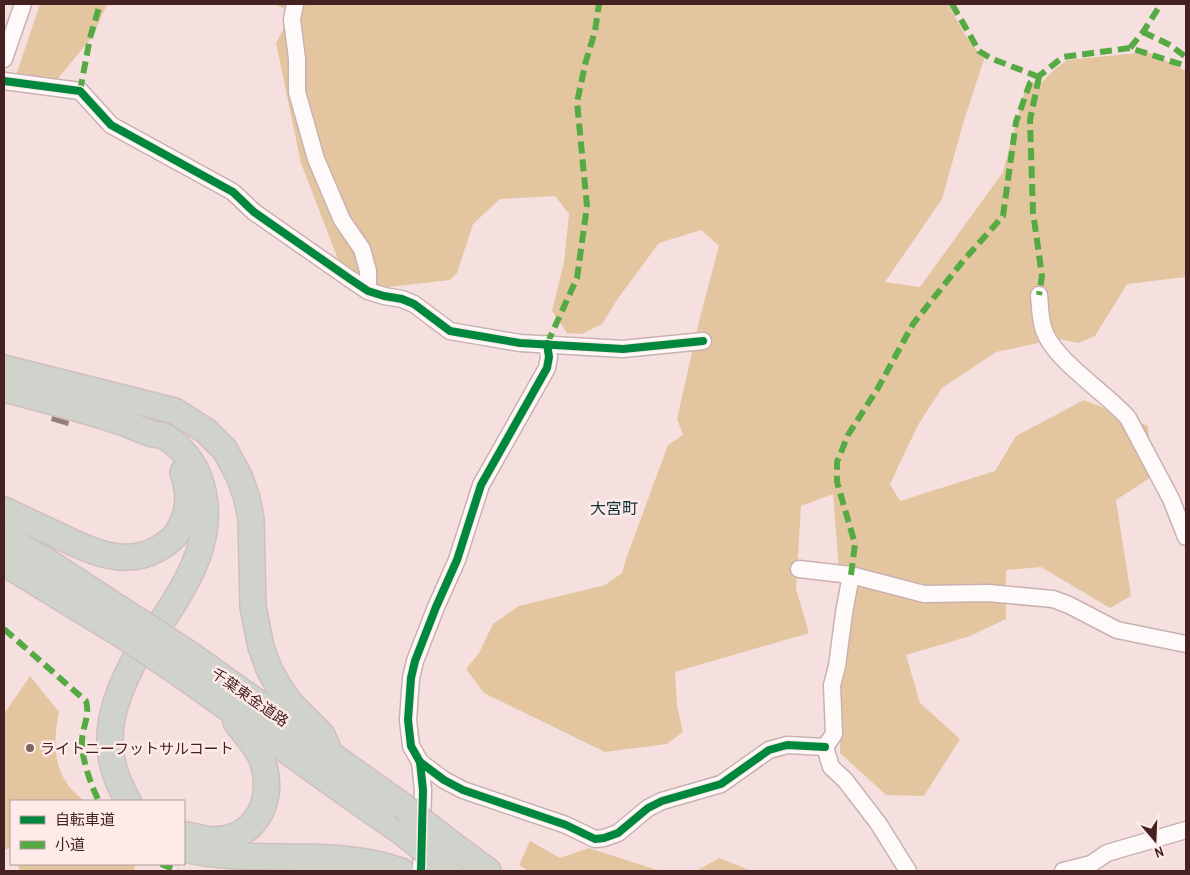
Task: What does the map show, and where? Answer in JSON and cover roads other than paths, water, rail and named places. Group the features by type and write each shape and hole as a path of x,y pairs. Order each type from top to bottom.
{"highway":[{"path":"4,368 175,411 192,420 225,450 240,478 251,519 253,607 261,647 269,669 279,688 291,704 322,735 330,754"},
{"path":"4,389 70,406 134,426 151,434 162,436 187,456 196,469 201,484 206,521 202,542 189,578 178,598 132,663 117,701 110,737 111,757 114,771 128,800"},
{"path":"144,800 132,778 128,763 125,747 128,713 142,678 197,594 214,556 220,521 216,488 204,459 196,446 154,405"},
{"path":"4,510 99,554 134,557 150,553 176,535 183,522 188,498 188,486 183,472 176,460 151,434"},
{"name":"千葉東金道路","path":"4,537 48,562 130,628 181,662 330,754 403,806 488,871"},
{"name":"千葉東金道路","path":"4,562 130,628"},
{"name":"千葉東金道路","path":"181,662 229,707 347,795 402,832 450,870"},
{"path":"185,833 211,840 226,838 246,829 256,820 263,808 267,796 267,784 261,758 254,745 237,724 229,707"},
{"path":"185,849 203,854 229,857 347,860 396,869"}],"street":[{"path":"4,59 23,4"},
{"path":"294,4 292,19 297,59 296,92 316,159 342,220 362,249 368,271 368,290"},
{"path":"4,81 80,91 111,126 233,192 254,212 368,290 414,304 450,331 520,343 623,349 703,341"},
{"path":"1039,296 1043,328 1055,348 1094,388 1118,406 1128,418 1171,499 1186,538"},
{"path":"547,344 549,357 547,368 481,485 457,560 415,661 411,678 408,720 410,746 420,762 444,780 463,790 566,825 595,839 618,833 648,808 662,801 721,784 768,750 787,745 825,747"},
{"path":"799,570 851,575 924,594 988,593 1053,599 1118,630 1186,644"},
{"path":"825,747 834,734 832,685 837,666 851,575"},
{"path":"825,747 831,766 845,780 878,823 908,871"},
{"path":"420,762 423,790 421,871"},
{"path":"1063,871 1091,864 1107,853 1186,830"}],"place":[{"name":"ライトニーフットサルコート","path":"30,748"}],"district":[{"name":"大宮町","path":"614,508"}]}
